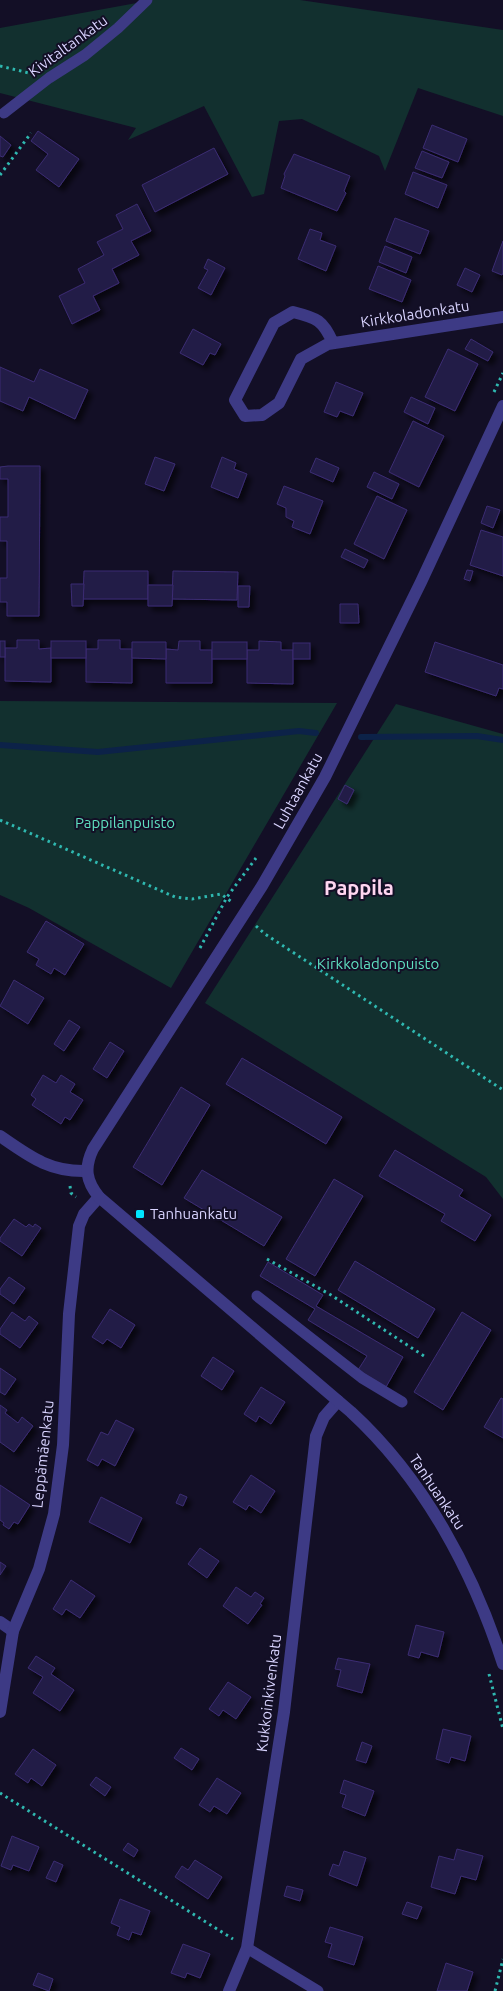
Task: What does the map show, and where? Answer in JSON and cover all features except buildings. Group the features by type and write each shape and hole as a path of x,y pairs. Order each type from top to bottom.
{"street":[{"name":"Kirkkoladonkatu","path":"333,343 326,326 312,316 293,312 274,323 234,400 245,416 262,415 279,402 301,360 328,344 503,317"},
{"name":"Luhtaankatu","path":"86,1171 92,1149 288,844 325,777 421,582 503,406"},
{"path":"0,1136 41,1162 69,1171 86,1171"},
{"name":"Tanhuankatu","path":"86,1171 90,1184 99,1198 338,1401 381,1442 434,1515 470,1580 503,1664"},
{"name":"Leppämäenkatu","path":"0,1712 13,1631 39,1569 54,1514 63,1445 69,1314 76,1246 79,1226 90,1208 99,1198"},
{"name":"Kukkoinkivenkatu","path":"229,1991 247,1948 284,1712 316,1436 324,1416 338,1401"},
{"path":"0,1622 13,1631"}],"lane":[{"name":"Kivitaltankatu","path":"4,113 49,78 85,55 118,28 147,0"},
{"path":"257,1296 362,1378 402,1402"},
{"path":"247,1948 318,1991"}],"path":[{"path":"0,66 49,78"},
{"path":"0,175 31,133"},
{"path":"492,398 503,373"},
{"path":"0,820 175,898 192,899 221,894 227,897 265,934 503,1090"},
{"path":"199,949 227,897 260,851"},
{"path":"69,1171 71,1193 90,1208"},
{"path":"267,1259 331,1295 424,1356"},
{"path":"486,1667 503,1729"},
{"path":"0,1794 247,1948"},
{"path":"495,1991 503,1959"}],"green space":[{"path":"153,0 300,0 503,30 503,116 418,88 385,171 379,156 302,119 279,121 264,194 252,197 204,106 128,140 136,128 0,93 0,28"},
{"name":"Pappilanpuisto","path":"0,701 337,703 171,988 29,908 0,895"},
{"name":"Kirkkoladonpuisto","path":"396,704 503,734 503,1199 486,1177 205,1003"}],"waterway":[{"path":"0,745 98,752 299,731 316,733"},
{"path":"361,737 477,736 503,740"}],"place":[{"name":"Tanhuankatu","path":"140,1214"}],"district":[{"name":"Pappila","path":"359,888"}]}
